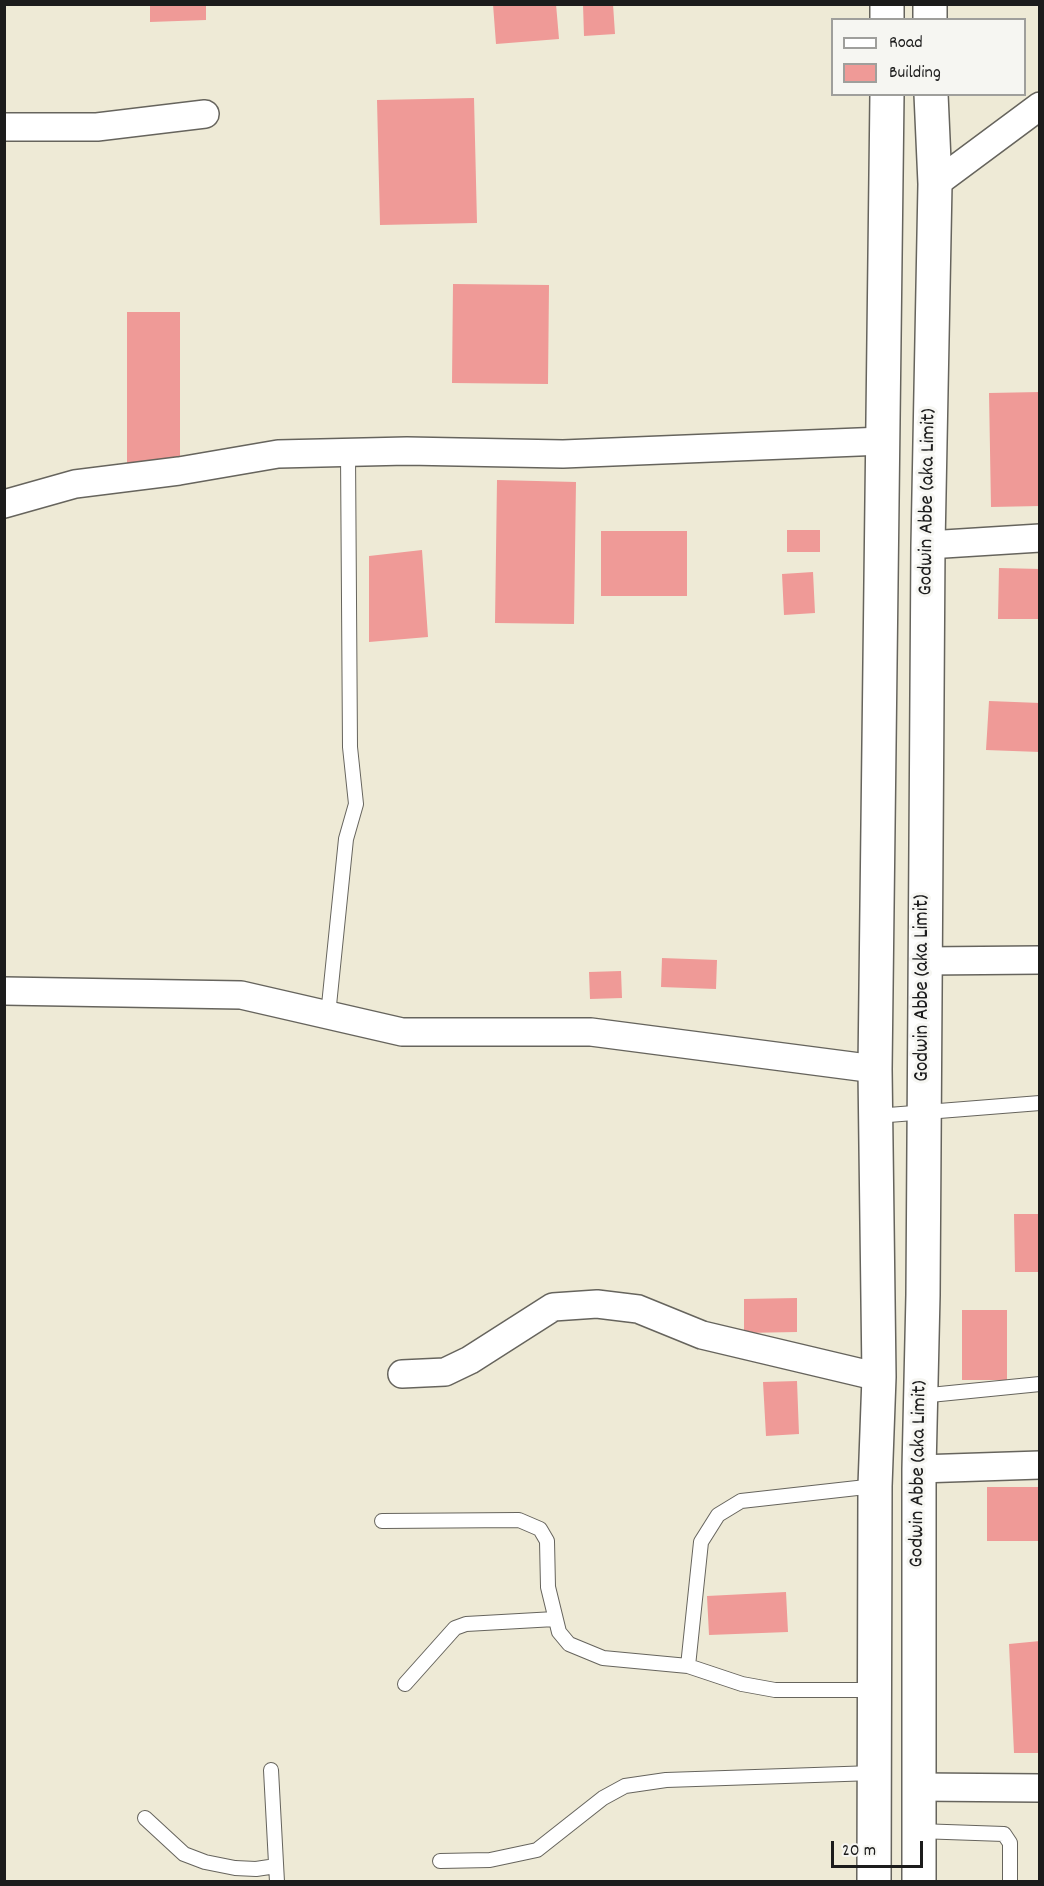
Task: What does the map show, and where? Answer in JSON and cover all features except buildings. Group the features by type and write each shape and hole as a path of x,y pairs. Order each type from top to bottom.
{"street":[{"path":"887,97 931,96"},
{"name":"Godwin Abbe (aka Limit)","path":"919,1881 919,1469 928,545 935,184 931,96"},
{"name":"Godwin Abbe (aka Limit)","path":"874,1881 875,1486 879,1377 876,1070 887,97"},
{"path":"935,184 1040,106"},
{"path":"4,126 97,128 206,114"},
{"path":"4,504 75,484 179,471 278,454 407,451 563,454 883,441"},
{"path":"928,545 1040,538"},
{"path":"924,961 1040,960"},
{"path":"4,991 241,995 402,1032 591,1032 876,1070"},
{"path":"402,1374 445,1372 470,1360 553,1307 597,1304 638,1309 702,1335 879,1377"},
{"path":"919,1469 1040,1465"},
{"path":"918,1787 1040,1788"}],"lane":[{"path":"328,1015 346,839 356,804 350,747 348,453"},
{"path":"876,1116 1040,1103"},
{"path":"920,1396 1040,1384"},
{"path":"688,1666 701,1542 718,1515 741,1501 875,1486"},
{"path":"382,1521 519,1520 540,1529 547,1542 548,1587 559,1632 569,1644 603,1658 688,1666 742,1684 775,1690 874,1690"},
{"path":"405,1684 455,1628 466,1624 555,1619"},
{"path":"271,1770 277,1881"},
{"path":"440,1861 490,1860 537,1850 603,1798 625,1786 666,1780 874,1773"},
{"path":"146,1818 184,1854 235,1868 256,1869 276,1866"},
{"path":"918,1831 1004,1834 1010,1843 1010,1881"}]}
